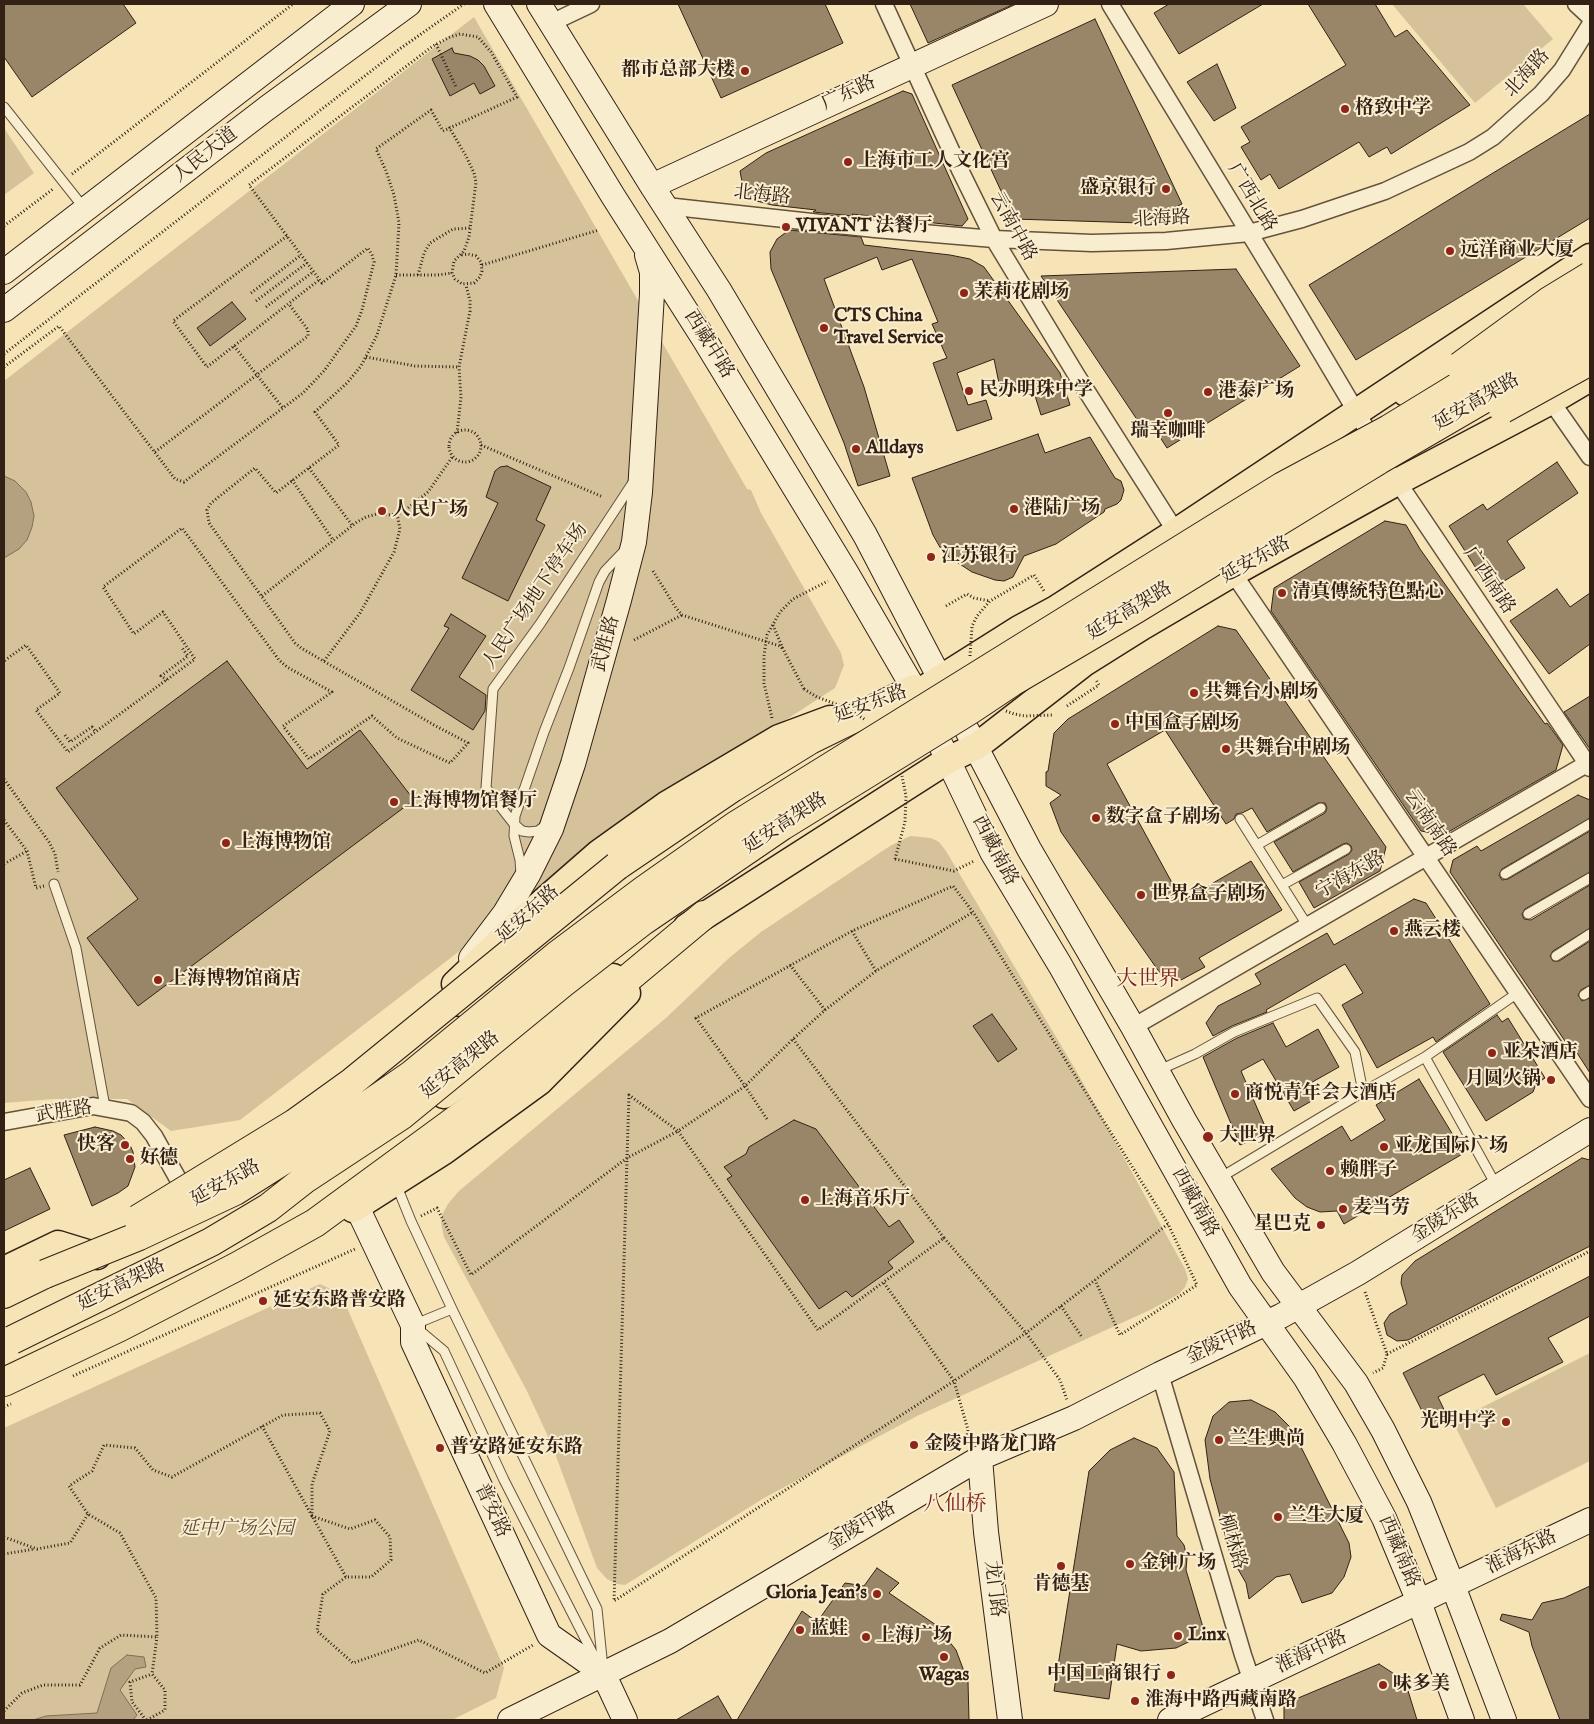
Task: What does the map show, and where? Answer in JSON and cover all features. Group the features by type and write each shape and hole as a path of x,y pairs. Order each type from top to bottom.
{"highway":[{"path":"1283,486 1471,359 1549,301 1590,276"},
{"name":"延安高架路","path":"4,1294 44,1274 140,1236 235,1191 333,1129 411,1075 556,956 644,890 735,826 1283,486 1389,429 1590,306"},
{"name":"延安高架路","path":"6,1345 211,1242 268,1208 305,1179 402,1115 643,921 782,826 1012,682 1590,335"},
{"path":"268,1208 321,1184 373,1153 414,1125 617,960 737,875 1020,697 1338,501 1590,360"},
{"path":"44,1274 226,1167 310,1113 352,1082 617,866 732,788 810,740 916,691"},
{"path":"7,1389 315,1223 480,1102 704,915"}],"main road":[{"name":"人民大道","path":"5,269 352,4"},
{"name":"人民大道","path":"4,310 267,108 409,4"},
{"name":"西藏中路","path":"496,4 704,339 916,691"},
{"name":"广东路","path":"652,186 912,64 1046,4"},
{"name":"西藏中路","path":"545,13 719,290 865,535 977,746"},
{"name":"武胜路","path":"434,1004 505,913 551,829 574,764 598,678 634,542 652,294 652,272 644,244"},
{"name":"延安东路","path":"168,1217 178,1179 328,1087 434,1004 520,922 599,853 666,805 778,738 916,691 941,679 1019,629 1056,609 1176,532 1590,257"},
{"name":"延安东路","path":"1357,413 1455,374 1590,285"},
{"name":"延安东路","path":"1516,420 1590,352"},
{"name":"延安东路","path":"6,1345 77,1318 413,1117 704,915 948,760 977,746 1084,663 1142,626 1397,482 1516,420 1590,378"},
{"name":"延安东路","path":"4,1299 97,1256 168,1217 265,1162 362,1102 410,1068 566,938 675,858 872,729 916,691"},
{"name":"西藏南路","path":"916,691 992,852 1060,965 1240,1286 1305,1377 1384,1518 1419,1602 1462,1720"},
{"name":"西藏南路","path":"977,746 982,760 1029,849 1273,1272 1356,1383 1383,1430 1419,1502 1504,1720"},
{"name":"延安东路","path":"7,1389 252,1272 444,1151 539,1082 704,915"},
{"path":"328,1087 457,1030"},
{"name":"金陵东路","path":"1300,1306 1358,1273 1590,1130"},
{"name":"普安路","path":"357,1207 413,1325 413,1342 550,1635 603,1673 625,1720"},
{"path":"4,1270 58,1244 97,1256"},
{"name":"金陵中路","path":"510,1720 670,1641 971,1464 1074,1418 1300,1306"},
{"name":"龙门路","path":"971,1464 986,1532 1010,1720"},
{"name":"淮海东路","path":"1453,1586 1590,1520"},
{"name":"淮海中路","path":"1170,1720 1453,1586"}],"street":[{"path":"545,13 591,4"},
{"name":"云南中路","path":"884,4 994,240 1072,368 1176,532"},
{"name":"广西北路","path":"1110,4 1357,413"},
{"path":"1576,4 1590,17"},
{"name":"北海路","path":"666,206 994,240 1092,243 1166,242 1249,233 1302,219 1385,191 1469,152 1493,137 1541,94 1562,70 1590,25"},
{"path":"1551,401 1590,457"},
{"name":"广西南路","path":"1357,413 1397,482 1589,764"},
{"name":"云南南路","path":"1233,573 1427,856 1590,1099"},
{"name":"宁海东路","path":"1133,1027 1589,764"},
{"name":"武胜路","path":"4,1122 92,1106 131,1112 143,1122 154,1136 178,1179"},
{"name":"柳林路","path":"1160,1374 1265,1720"}],"lane":[{"path":"4,107 84,208"},
{"name":"人民广场地下停车场","path":"514,824 486,788 493,689 540,624 633,483 641,465"},
{"path":"520,888 520,860 514,836 514,824 544,732 570,668 599,582 605,572 634,542"},
{"path":"1257,845 1321,808"},
{"path":"514,824 522,830 529,832 538,830 547,824 557,812"},
{"path":"1240,819 1307,925"},
{"path":"1505,874 1590,824"},
{"path":"1282,885 1346,848"},
{"path":"1528,914 1590,878"},
{"path":"54,884 76,948 104,1107"},
{"path":"1556,956 1590,934"},
{"path":"1218,1179 1425,1057 1518,992"},
{"path":"1156,1071 1195,1054 1234,1032 1317,998 1355,1052 1363,1092"},
{"path":"1425,1057 1497,1187"},
{"name":"普安路","path":"395,1182 452,1308 597,1609 603,1673"},
{"path":"413,1325 452,1308"},
{"name":"普安路","path":"413,1325 444,1351 504,1480 603,1673"}],"path":[{"path":"4,226 293,4"},
{"path":"4,354 401,48 464,4"},
{"path":"4,367 59,326 175,479 184,482 303,393 324,372 356,326 374,262 368,248 322,283 249,185 436,44 460,34 478,37 492,52 517,97 443,131 431,110 376,149 394,195 398,224 396,275 377,335 361,366 347,383 315,412 339,445 276,493 255,468 207,507 209,523 295,643 468,743 450,763 397,738 372,716 309,759 283,726 332,692 287,667 279,660 182,528 103,587 134,634 164,612 195,659 167,680 68,752 36,710 60,693 26,645 4,661"},
{"path":"436,44 456,86"},
{"path":"449,127 466,156 476,182 470,228 464,251 460,255 454,261 452,273 457,281 466,284 474,283 480,277 482,265 476,256 460,255"},
{"path":"418,275 424,252 430,243 453,229 470,228"},
{"path":"482,265 599,230"},
{"path":"287,236 173,321 207,367 319,280"},
{"path":"251,293 301,256"},
{"path":"256,301 307,263"},
{"path":"266,307 313,272"},
{"path":"396,275 452,273"},
{"path":"456,433 466,430 472,431 479,437 482,445 479,455 467,462 459,461 453,456 449,447 450,441 456,433 461,397 459,367 470,311 470,300 466,284"},
{"path":"155,452 308,336 308,330 289,304"},
{"path":"234,346 283,408"},
{"path":"366,357 414,366 459,367"},
{"path":"482,445 603,497"},
{"path":"262,596 352,525 372,516 403,512 428,492 453,456"},
{"path":"309,468 352,525"},
{"path":"292,480 333,540"},
{"path":"324,661 360,613 394,552 400,529 396,514"},
{"path":"653,571 676,608 682,614 780,646 783,649"},
{"path":"778,738 764,682 763,668 767,635 780,612 793,599 846,572"},
{"path":"1019,584 1034,575 1056,609"},
{"path":"946,606 967,594 974,598 990,601"},
{"path":"634,640 682,614"},
{"path":"773,625 804,689"},
{"path":"167,680 161,676 188,656 182,648"},
{"path":"65,736 70,742 92,727 96,732"},
{"path":"4,780 49,842 55,854 59,882 36,888 27,852 4,820"},
{"path":"4,864 27,852"},
{"path":"896,859 954,871 992,852"},
{"path":"767,1119 696,1018 852,931 953,886 973,912 1168,1224 1197,1285 1120,1335 1095,1280"},
{"path":"411,1221 437,1208 471,1275 627,1158 678,1131 745,1086 792,1039 825,1010 876,971 973,912"},
{"path":"852,931 876,971"},
{"path":"790,965 825,1010"},
{"path":"792,1039 944,1238 1026,1333 1060,1380 1074,1418"},
{"path":"614,1601 629,1095 678,1131 818,1330 944,1238"},
{"path":"597,1609 614,1601 1026,1333 1168,1224"},
{"path":"67,1379 374,1240"},
{"path":"1387,1354 1590,1251"},
{"path":"1356,1383 1383,1368 1387,1354 1358,1273"},
{"path":"884,1283 954,1381 968,1430 971,1464"},
{"path":"1061,1306 1082,1337"},
{"path":"4,1407 7,1389"},
{"path":"152,1674 130,1682 132,1702 147,1720 165,1710 165,1690 152,1674 157,1637 156,1598 120,1533 88,1514 68,1486 92,1471 104,1446 136,1448 154,1470 172,1476 283,1416 320,1413 330,1431 312,1484 312,1516"},
{"path":"262,1426 346,1577"},
{"path":"4,1554 70,1543 88,1514"},
{"path":"312,1516 350,1529 375,1520 390,1537 391,1560 371,1577 346,1577 323,1594 317,1631 353,1663 418,1640 486,1673 550,1635"},
{"path":"4,1537 36,1549"},
{"path":"4,1711 22,1693 43,1685 80,1685 100,1648 121,1635 157,1637"}],"green space":[{"path":"1392,4 1523,4 1553,39 1475,103"},
{"name":"人民广场","path":"474,17 747,489 751,490 761,513 841,653 844,665 835,688 622,826 240,1120 171,1131 127,1099 54,1099 4,1103 4,381"},
{"path":"4,128 34,173 4,195"},
{"path":"910,836 931,838 939,842 946,851 1078,1074 1185,1269 1188,1279 1185,1287 1179,1294 1150,1310 917,1416 764,1498 625,1585 617,1584 607,1579 597,1568 552,1445 526,1389 444,1237 441,1223 442,1215 459,1191 666,1018 729,958 761,932 890,846"},
{"name":"延中广场公园","path":"320,1284 341,1294 504,1668 496,1698 452,1720 4,1720 4,1428"},
{"path":"1590,1353 1590,1461 1496,1508 1453,1422"}],"shaded area":[{"path":"4,476 15,481 26,492 31,502 34,516 27,540 19,549 4,558"},
{"path":"127,1655 144,1657 146,1667 135,1669 120,1690 137,1715 133,1720 33,1720 46,1716 97,1713 111,1668"}],"building":[{"path":"4,4 123,4 136,23 32,97 4,57"},
{"name":"都市总部大楼","path":"678,4 825,4 843,43 721,98"},
{"path":"910,4 1014,4 928,43"},
{"path":"1169,4 1263,4 1179,54 1154,13"},
{"path":"1308,4 1375,4 1395,37 1407,30 1470,105 1391,154 1387,147 1369,157 1359,142 1279,189 1270,174 1261,180 1241,147 1250,142 1241,127 1346,65"},
{"path":"1095,19 1182,204 1141,223 1014,219 952,85"},
{"path":"452,48 454,53 470,56 478,60 484,66 495,86 480,94 474,83 450,96 432,59"},
{"path":"1217,64 1236,108 1214,121 1187,82"},
{"name":"上海市工人文化宫","path":"903,91 912,94 968,219 962,226 852,214 853,216 813,212 816,210 772,205 745,198 740,171 766,153"},
{"name":"远洋商业大厦","path":"1590,114 1590,218 1356,360 1309,285"},
{"path":"789,230 861,237 864,245 950,255 970,259 984,267 1060,373 1070,405 1041,415 1032,386 1001,393 994,359 957,373 968,405 986,400 992,419 957,431 933,363 947,358 932,324 938,322 912,259 882,270 877,257 824,279 864,387 890,476 858,486 844,443 771,269 770,252 777,239"},
{"path":"1236,269 1300,366 1167,448 1152,425 1144,430 1041,276"},
{"path":"232,302 246,319 210,346 197,328"},
{"name":"港陆广场","path":"1038,434 1045,453 1090,437 1115,478 1121,481 1124,490 1121,500 1117,504 1105,509 1104,512 1056,544 1024,556 1013,577 1004,581 995,580 972,572 949,557 941,549 933,535 912,478"},
{"path":"1557,462 1578,493 1507,541 1525,568 1490,590 1449,526 1483,504 1487,510"},
{"path":"507,466 551,487 536,520 545,525 508,601 462,578 498,503 486,497 495,471 500,467"},
{"path":"1385,521 1406,525 1420,549 1523,694 1563,745 1556,770 1443,835 1421,831 1271,611 1274,588"},
{"path":"1557,589 1570,607 1590,593 1590,644 1549,674 1510,621"},
{"path":"451,614 486,636 459,677 486,695 485,711 473,730 411,690 449,628 444,626"},
{"path":"1218,626 1236,630 1386,847 1380,871 1314,908 1299,882 1349,854 1352,850 1351,846 1347,843 1343,844 1293,872 1274,842 1325,813 1327,808 1325,803 1318,803 1267,832 1252,808 1236,814 1234,819 1226,824 1165,730 1107,764 1182,901 1251,861 1282,910 1199,958 1205,967 1181,980 1162,976 1061,832 1050,803 1061,795 1046,786 1046,772 1048,771 1054,733 1068,719"},
{"name":"上海博物馆","path":"227,661 307,769 360,730 414,800 138,1006 87,938 138,899 56,788"},
{"path":"1590,696 1590,749 1564,712"},
{"path":"1578,795 1590,800 1590,818 1502,869 1499,875 1502,880 1508,879 1590,831 1590,872 1525,909 1522,914 1524,919 1531,920 1590,885 1590,928 1553,951 1550,956 1553,961 1559,961 1590,941 1590,985 1581,990 1578,995 1582,1001 1590,998 1590,1073 1572,1045 1569,1047 1450,872 1453,860 1477,846 1481,851"},
{"path":"1414,899 1426,903 1490,1004 1436,1042 1433,1037 1377,1068 1342,1005 1363,993 1345,964 1266,1010 1267,1012 1213,1036 1206,1023 1218,1006 1261,984 1255,974 1327,933 1334,945"},
{"path":"992,1014 1017,1049 998,1062 973,1026"},
{"path":"1497,1015 1502,1022 1508,1018 1545,1078 1536,1084 1533,1092 1486,1121 1443,1052"},
{"path":"1273,1023 1286,1047 1318,1029 1339,1067 1307,1085 1315,1099 1294,1111 1263,1059 1241,1071 1268,1133 1240,1145 1203,1057 1237,1038"},
{"name":"亚龙国际广场","path":"1419,1079 1464,1153 1344,1224 1337,1211 1320,1212 1307,1207 1295,1198 1271,1169 1342,1126 1351,1141 1385,1120 1376,1105"},
{"name":"上海音乐厅","path":"794,1120 816,1129 889,1227 899,1220 914,1242 888,1262 893,1268 852,1297 846,1291 819,1309 727,1179 732,1176 724,1167 746,1154 749,1147"},
{"path":"95,1127 121,1135 130,1145 135,1167 128,1186 92,1206 64,1135"},
{"path":"1582,1158 1590,1160 1590,1246 1408,1340 1397,1341 1387,1335 1384,1323 1390,1314 1407,1304 1401,1283 1402,1275 1415,1261"},
{"path":"30,1168 50,1209 4,1231 4,1180"},
{"path":"1590,1276 1590,1316 1548,1338 1563,1362 1496,1395 1484,1374 1438,1397 1449,1420 1431,1429 1403,1373"},
{"name":"兰生大厦","path":"1251,1400 1275,1412 1292,1429 1349,1543 1351,1557 1344,1577 1332,1593 1302,1603 1290,1574 1276,1577 1249,1599 1246,1583 1231,1557 1210,1479 1205,1440 1213,1416 1229,1402"},
{"name":"金钟广场","path":"1134,1438 1157,1448 1174,1472 1177,1536 1184,1545 1187,1558 1186,1570 1205,1634 1176,1648 1141,1651 1117,1644 1109,1699 1054,1691 1089,1471 1110,1450"},
{"name":"上海广场","path":"877,1568 899,1583 889,1593 936,1625 956,1650 968,1682 969,1720 737,1720 802,1611 817,1622 845,1583 864,1586"},
{"path":"1590,1586 1590,1720 1560,1720 1532,1646 1529,1632 1500,1620 1502,1614 1532,1620 1542,1603 1564,1598"},
{"path":"1379,1664 1405,1681 1417,1720 1284,1720 1284,1704"},
{"path":"718,1696 732,1720 676,1720"}],"place":[{"name":"都市总部大楼","path":"745,71"},
{"name":"格致中学","path":"1345,109"},
{"name":"上海市工人文化宫","path":"848,162"},
{"name":"盛京银行","path":"1166,189"},
{"name":"VIVANT 法餐厅","path":"786,227"},
{"name":"远洋商业大厦","path":"1450,251"},
{"name":"茉莉花剧场","path":"964,293"},
{"name":"CTS China Travel Service","path":"824,328"},
{"name":"民办明珠中学","path":"969,391"},
{"name":"港泰广场","path":"1208,392"},
{"name":"瑞幸咖啡","path":"1168,413"},
{"name":"Alldays","path":"856,449"},
{"name":"港陆广场","path":"1014,509"},
{"name":"人民广场","path":"382,511"},
{"name":"江苏银行","path":"931,557"},
{"name":"清真傳統特色點心","path":"1282,593"},
{"name":"共舞台小剧场","path":"1194,693"},
{"name":"中国盒子剧场","path":"1115,724"},
{"name":"共舞台中剧场","path":"1226,749"},
{"name":"上海博物馆餐厅","path":"394,802"},
{"name":"数字盒子剧场","path":"1096,818"},
{"name":"上海博物馆","path":"226,843"},
{"name":"世界盒子剧场","path":"1141,895"},
{"name":"燕云楼","path":"1394,931"},
{"name":"上海博物馆商店","path":"158,980"},
{"name":"亚朵酒店","path":"1492,1053"},
{"name":"月圆火锅","path":"1551,1080"},
{"name":"商悦青年会大酒店","path":"1235,1094"},
{"name":"大世界","path":"1208,1137"},
{"name":"快客","path":"125,1145"},
{"name":"亚龙国际广场","path":"1384,1147"},
{"name":"好德","path":"130,1159"},
{"name":"赖胖子","path":"1330,1171"},
{"name":"上海音乐厅","path":"805,1200"},
{"name":"麦当劳","path":"1343,1209"},
{"name":"星巴克","path":"1321,1225"},
{"name":"延安东路普安路","path":"263,1301"},
{"name":"光明中学","path":"1506,1422"},
{"name":"兰生典尚","path":"1219,1440"},
{"name":"金陵中路龙门路","path":"914,1445"},
{"name":"普安路延安东路","path":"440,1448"},
{"name":"兰生大厦","path":"1278,1517"},
{"name":"金钟广场","path":"1130,1564"},
{"name":"肯德基","path":"1061,1566"},
{"name":"Gloria Jean's","path":"877,1594"},
{"name":"蓝蛙","path":"800,1630"},
{"name":"Linx","path":"1178,1636"},
{"name":"上海广场","path":"866,1637"},
{"name":"Wagas","path":"944,1657"},
{"name":"中国工商银行","path":"1171,1675"},
{"name":"味多美","path":"1383,1685"},
{"name":"淮海中路西藏南路","path":"1135,1701"}],"district":[{"name":"大世界","path":"1148,981"},
{"name":"八仙桥","path":"955,1506"}]}
